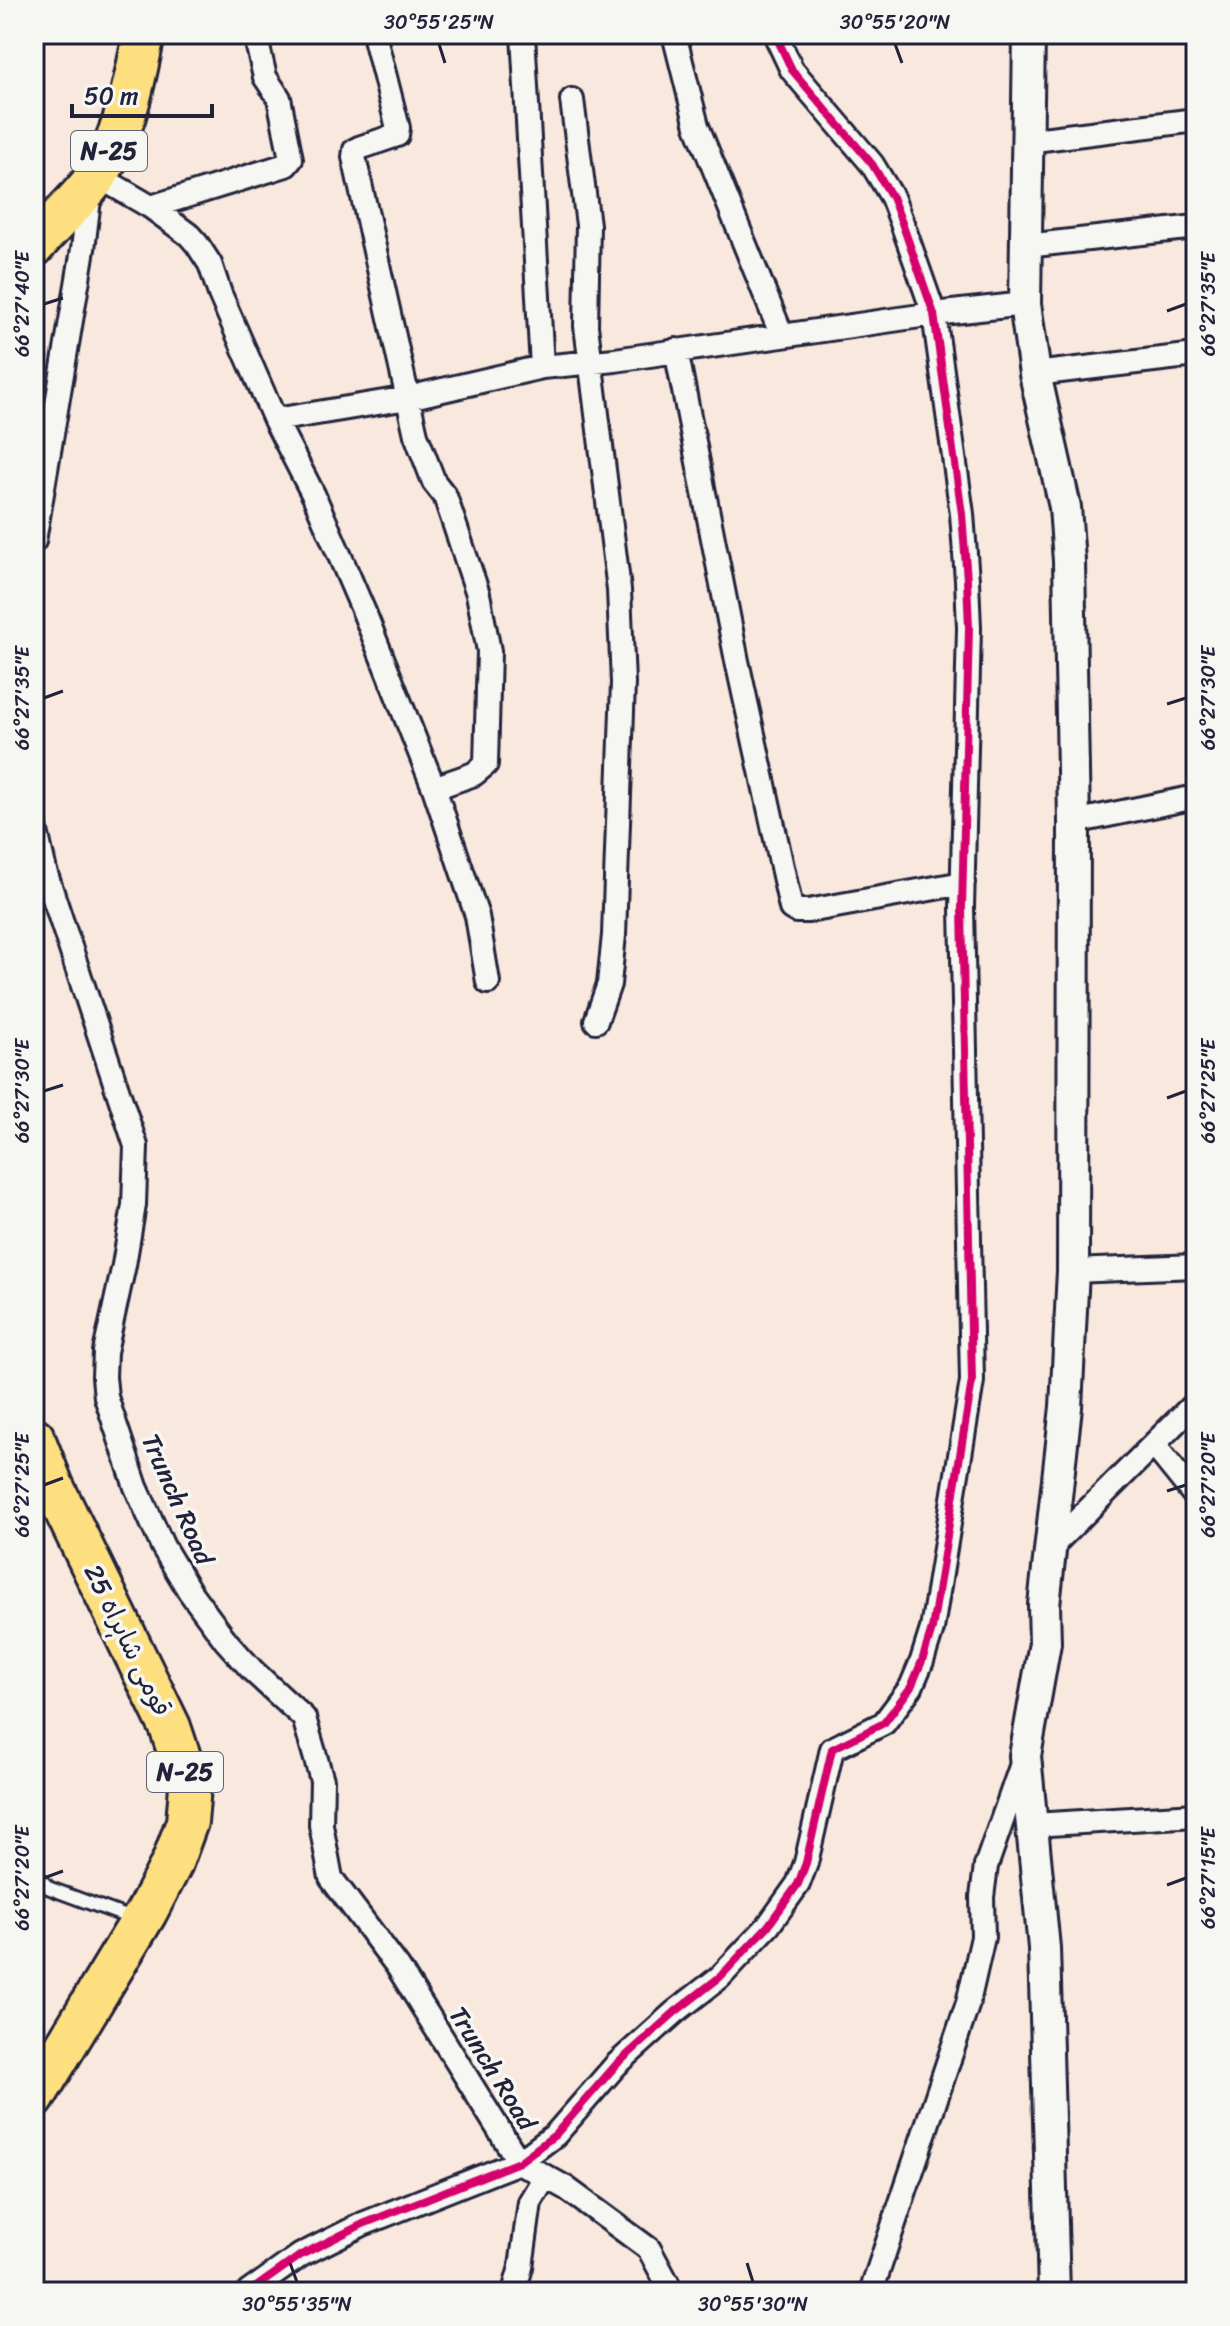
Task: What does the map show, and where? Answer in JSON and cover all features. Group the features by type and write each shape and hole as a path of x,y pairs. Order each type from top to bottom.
{"highway":[{"name":"N-25","path":"34,246 93,180 121,126 134,87 144,34"},
{"name":"قومی شاہراہ 25","path":"34,1438 53,1486 170,1727 190,1787 187,1822 172,1863 141,1922 34,2098"}],"street":[{"path":"151,207 286,165 291,159 279,98 265,77 255,34"},
{"path":"374,34 397,135 355,150 354,157 416,435 434,482 445,496 478,594 489,651 486,764 482,770 434,788"},
{"path":"523,34 542,367"},
{"path":"674,34 697,126 782,336"},
{"path":"249,2292 301,2255 363,2224 519,2162 555,2135 616,2065 720,1977 768,1926 798,1884 806,1863 832,1749 884,1723 911,1687 932,1629 972,1381 963,883 969,628 962,514 934,314 892,197 872,164 792,70 775,34"},
{"path":"871,2292 968,2003 983,1937 982,1897 986,1866 1025,1756 1045,1643 1044,1605 1066,1407 1073,1271 1074,822 1069,561 1065,507 1035,374 1025,304 1029,34"},
{"path":"572,100 588,225 586,326 589,362 619,590 623,683 614,935 609,984 596,1021"},
{"path":"1026,141 1196,120"},
{"path":"34,541 93,180 151,207 189,235 203,253 275,420 329,531 434,788 477,916 488,982"},
{"path":"1026,246 1196,227"},
{"path":"275,420 408,398 542,367 1025,304"},
{"path":"676,350 737,661 791,908 808,911 963,883"},
{"path":"1035,374 1196,355"},
{"path":"1074,822 1196,797"},
{"name":"Trunch Road","path":"34,822 45,871 136,1146 134,1205 105,1352 104,1377 106,1397 136,1487 163,1547 190,1592 226,1641 253,1671 304,1718 322,1780 321,1825 331,1878 398,1967 519,2162"},
{"path":"1073,1271 1196,1266"},
{"path":"1051,1547 1196,1402"},
{"path":"1154,1445 1196,1497"},
{"path":"1025,1756 1044,1948 1054,2292"},
{"path":"1033,1825 1196,1815"},
{"path":"519,2162 566,2188 649,2249 672,2292"},
{"path":"514,2292 521,2267 530,2202 545,2177"}],"lane":[{"path":"34,1874 49,1888 141,1922"}],"cycle path":[{"path":"249,2292 301,2255 363,2224 519,2162 555,2135 616,2065 720,1977 768,1926 798,1884 806,1863 832,1749 884,1723 911,1687 932,1629 972,1381 962,908 969,628 962,514 934,314 892,197 872,164 792,70 775,34"}]}
